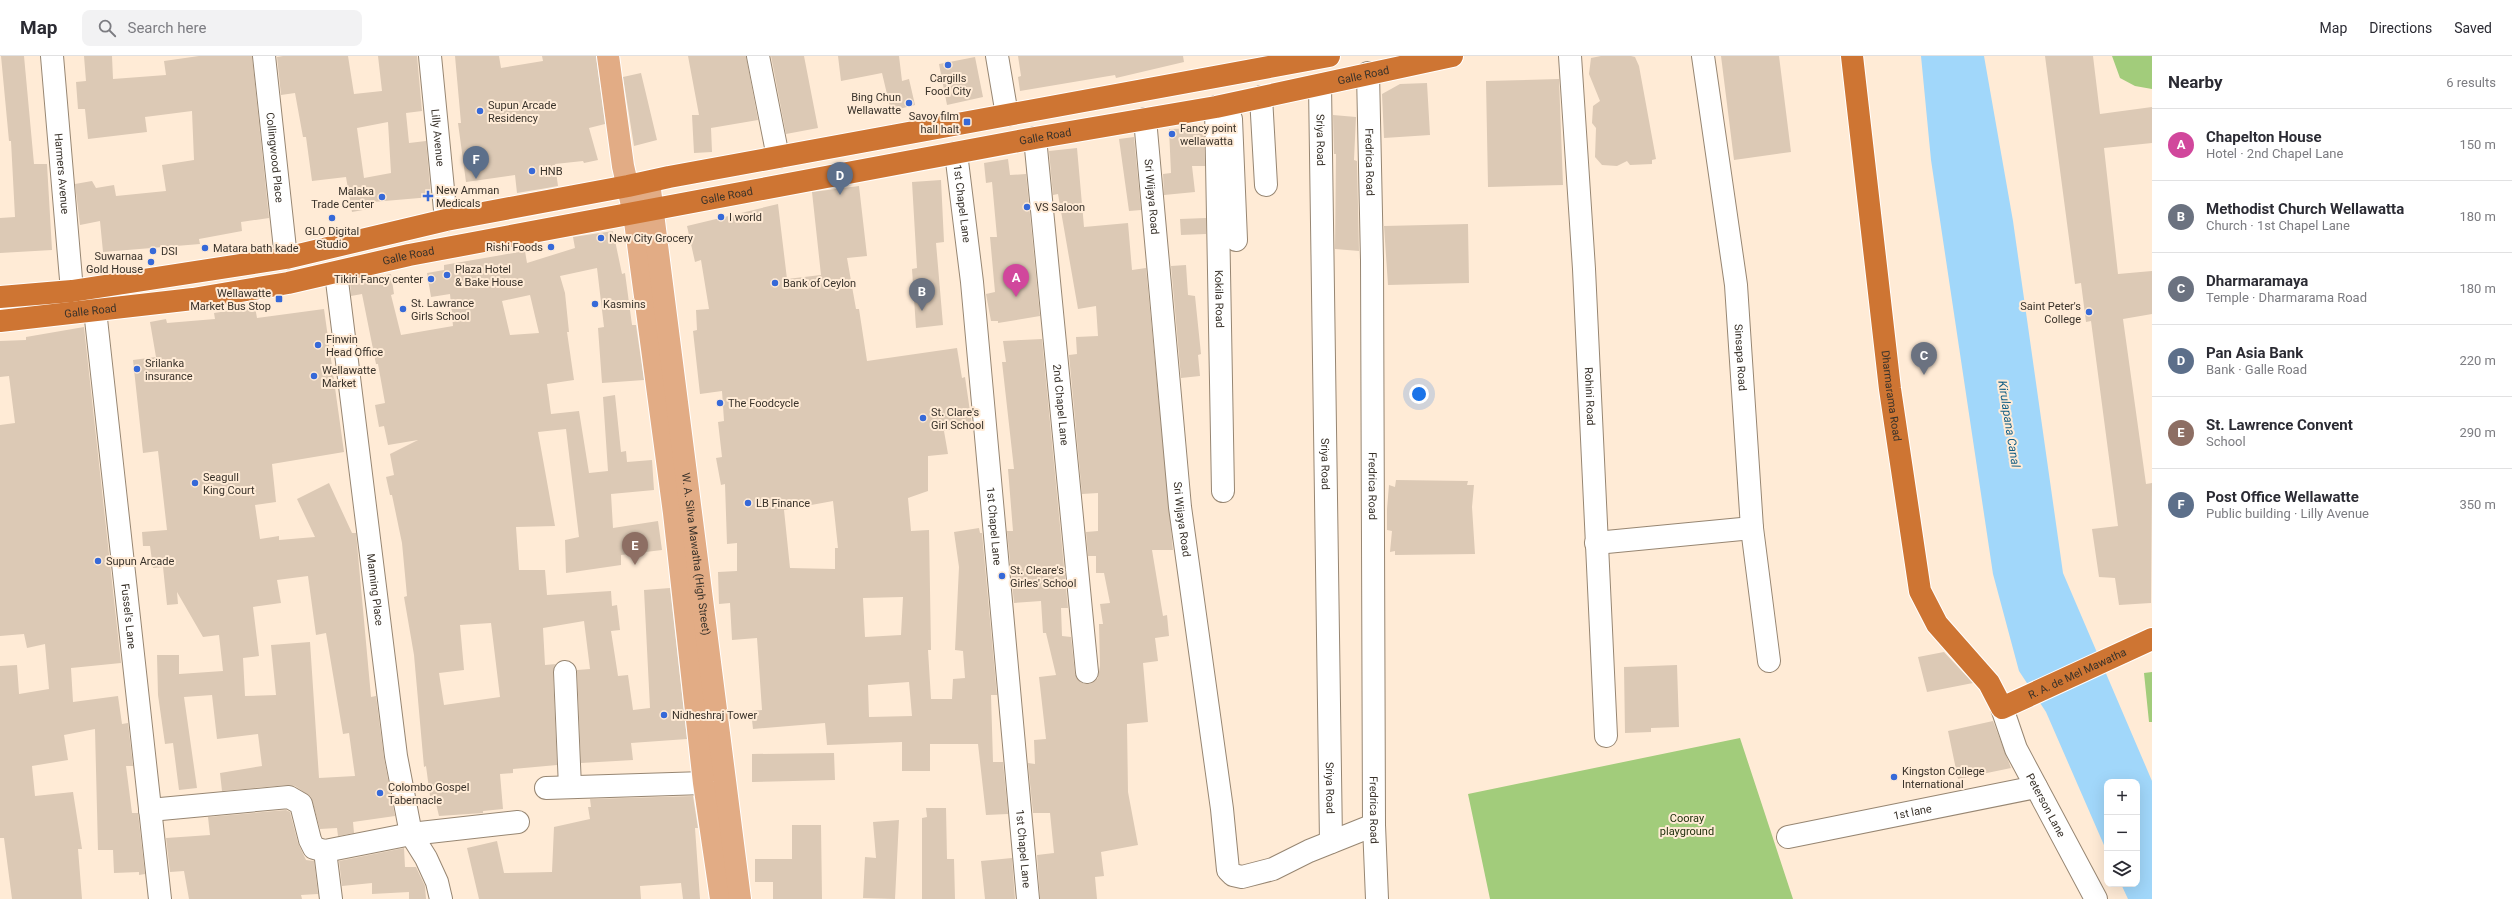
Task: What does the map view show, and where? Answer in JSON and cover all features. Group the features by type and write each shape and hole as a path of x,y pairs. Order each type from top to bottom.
{"highway":[{"name":"Galle Road","path":"0,297 72,291 286,258 446,220 778,157 1329,56"},
{"name":"Galle Road","path":"0,321 216,295 336,273 409,255 1035,138 1223,105 1320,86 1368,73 1452,56"},
{"name":"Dharmarama Road","path":"1852,56 1890,389 1920,591 1937,624 1989,683 2002,708"},
{"name":"R. A. de Mel Mawatha","path":"2002,708 2152,639"}],"main road":[{"path":"608,56 623,166 628,186 643,212"},
{"path":"643,212 649,182"},
{"name":"W. A. Silva Mawatha (High Street)","path":"643,212 704,783 721,899"},
{"name":"W. A. Silva Mawatha (High Street)","path":"643,212 740,899"}],"street":[{"name":"Harmers Avenue","path":"52,56 72,291"},
{"name":"Collingwood Place","path":"264,56 286,258"},
{"name":"Lilly Avenue","path":"430,56 446,220"},
{"path":"758,56 778,157"},
{"path":"997,56 1007,115"},
{"name":"Rohini Road","path":"1570,56 1584,269 1606,736"},
{"name":"Sinsapa Road","path":"1703,56 1736,285 1752,528 1769,661"},
{"name":"Fredrica Road","path":"1368,73 1372,260 1374,825 1377,899"},
{"name":"Sriya Road","path":"1320,86 1331,842"},
{"path":"1261,97 1266,185"},
{"path":"1223,105 1236,240"},
{"name":"Kokila Road","path":"1223,105 1223,491"},
{"name":"Sri Wijaya Road","path":"1145,119 1180,507 1222,809 1228,870 1233,876 1242,877 1273,869 1331,842 1374,825"},
{"name":"2nd Chapel Lane","path":"1035,138 1087,672"},
{"name":"1st Chapel Lane","path":"956,153 972,282 1028,899"},
{"name":"Manning Place","path":"336,273 396,756 411,834 437,882 441,899"},
{"name":"Fussel's Lane","path":"95,310 160,899"},
{"path":"1596,543 1752,528"},
{"path":"565,672 570,787"},
{"name":"Peterson Lane","path":"2002,708 2016,749 2096,899"},
{"path":"546,788 704,783"},
{"name":"1st lane","path":"1788,837 2036,787"},
{"path":"150,810 289,797 301,804 310,840 314,848 325,851 411,834 518,822"},
{"path":"325,851 331,899"}],"green space":[{"path":"2112,56 2152,56 2152,89 2135,86 2120,78"},
{"path":"2152,672 2152,722 2149,722 2144,673"},
{"name":"Cooray playground","path":"1740,738 1793,899 1490,899 1468,794"}],"water":[{"name":"Kirulapana Canal","path":"1921,56 1984,56 2013,221 2063,573 2152,781 2152,899 2128,899 2122,887 2140,887 2140,779 2104,779 2104,845 2046,712 2019,671 1993,574 1931,160"}],"building":[{"path":"1,56 24,56 34,164 47,164 52,250 0,253 0,218 15,217 11,141 9,141"},
{"path":"84,56 112,56 113,79 166,75 164,61 199,56 252,56 269,218 241,222 242,231 199,239 200,244 103,252 100,221 80,225 75,184 92,181 96,188 114,185 116,196 166,191 162,165 194,160 192,111 145,117 147,132 88,139 85,109 78,109 76,82 86,81"},
{"path":"348,56 354,94 382,91 378,56 417,56 422,111 406,113 409,143 426,141 431,197 373,202 374,208 352,212 346,177 312,181 306,137 303,137 295,93 281,95 277,57","holes":["388,122 391,173 364,178 357,128"]},
{"path":"455,56 499,56 501,68 543,61 542,56 596,56 605,124 589,128 598,160 584,163 583,161 555,164 558,186 517,193 515,175 466,182 458,123 461,123"},
{"path":"688,56 746,56 758,120 711,128 712,152 694,153 692,115 699,115"},
{"path":"771,56 804,56 818,128 786,134"},
{"path":"838,56 899,56 902,81 909,79 915,105 891,111 882,73 841,81"},
{"path":"1018,56 1183,56 1184,62 1116,78 1115,75 1020,91 1018,77 1021,76"},
{"path":"1601,56 1635,57 1639,66 1656,159 1652,160 1652,164 1630,165 1627,161 1617,166 1602,165 1595,157 1596,128 1592,123 1593,106 1600,101 1589,74 1591,58"},
{"path":"1721,56 1779,56 1791,152 1734,160"},
{"path":"2045,56 2093,56 2100,114 2152,107 2152,143 2104,148 2118,274 2152,271 2152,314 2123,319 2146,484 2152,483 2151,603 2119,605 2115,578 2099,577 2092,529 2118,526 2091,321 2086,322 2081,283 2075,284"},
{"path":"975,57 983,97 947,105 939,64"},
{"path":"641,73 657,140 634,146 623,77"},
{"path":"1559,79 1563,185 1488,187 1486,81"},
{"path":"1427,83 1430,135 1384,138 1382,94 1400,84"},
{"path":"1333,115 1356,117 1354,160 1357,161 1359,251 1335,249 1336,154 1334,154"},
{"path":"1204,128 1205,166 1192,166 1195,192 1164,195 1163,174 1171,173 1169,129"},
{"path":"1134,137 1141,210 1129,211 1119,139"},
{"path":"1077,148 1084,227 1128,223 1132,270 1146,268 1173,550 1152,550 1163,616 1167,615 1169,636 1155,638 1158,661 1143,663 1148,722 1127,724 1128,792 1138,845 1101,852 1104,876 1095,877 1097,899 1040,899 1037,855 1054,853 1050,813 1033,813 1028,763 1035,764 1034,740 1046,739 1039,677 1056,675 1046,633 1043,633 1041,601 1014,603 1007,531 1013,531 1008,469 1014,469 1002,362 1006,362 1003,341 1042,339 1068,608 1061,608 1062,636 1071,637 1075,674 1082,683 1089,684 1098,678 1100,666 1099,624 1103,624 1100,604 1110,603 1104,573 1096,573 1096,556 1088,556 1086,532 1098,531 1098,493 1082,494 1069,355 1077,354 1076,337 1098,336 1096,306 1078,309 1058,194 1053,195 1049,151"},
{"path":"1008,159 1010,175 1026,174 1040,316 998,323 998,321 991,321 986,294 995,292 990,237 997,237 992,182 986,183 984,163"},
{"path":"941,180 944,242 936,243 943,325 916,328 912,269 917,268 912,182"},
{"path":"859,186 867,256 847,258 856,309 859,309 867,361 957,348 962,378 965,377 972,425 944,431 948,454 928,456 928,491 908,498 911,531 929,530 931,650 928,650 931,699 952,699 953,679 965,678 963,651 955,650 959,567 954,532 979,528 980,533 982,533 997,695 991,695 993,762 1003,762 1008,814 986,815 978,744 930,744 930,771 902,771 902,742 827,745 825,723 753,729 751,711 762,710 757,638 732,640 730,603 719,604 718,572 737,571 737,543 727,544 725,484 721,485 716,458 722,457 718,422 724,421 722,391 700,394 693,331 697,330 696,310 709,309 701,260 695,262 687,226 778,204 787,279 821,275 812,192","holes":["833,501 838,548 835,548 835,569 790,568 784,510","903,597 901,635 865,637 863,598","909,682 912,716 869,717 868,685"]},
{"path":"1206,218 1206,234 1181,235 1180,219"},
{"path":"1468,224 1469,283 1388,285 1384,226"},
{"path":"613,231 622,274 625,273 632,325 636,325 644,380 602,383 598,328 604,327 597,268 560,276 565,293 569,332 567,332 574,380 547,384 551,414 579,411 589,473 608,471 603,397 615,395 621,452 626,451 627,462 652,460 654,490 611,494 613,528 658,521 662,550 621,555 621,565 566,573 565,540 579,537 566,429 538,432 555,526 516,527 519,570 545,570 547,595 611,591 612,606 617,605 620,630 611,631 618,676 628,675 633,710 650,708 644,590 670,588 687,739 631,743 633,760 581,763 577,670 590,669 584,621 543,628 545,665 556,664 553,673 557,765 513,769 513,773 500,774 503,809 483,811 483,813 439,816 434,795 430,796 426,766 424,767 414,655 404,597 407,596 402,543 392,495 390,495 386,477 394,475 390,454 418,440 388,445 384,426 379,427 375,405 385,403 378,364 376,364 362,294 351,296 350,282 391,274 394,294 391,295 401,335 453,326 450,294 431,297 427,273 444,270 444,265 525,251 527,263 575,248 573,237","holes":["530,295 539,333 510,335 502,301","491,623 500,697 444,705 439,673 464,670 460,625"]},
{"path":"1186,265 1188,295 1195,296 1201,354 1198,355 1200,376 1181,378 1171,266"},
{"path":"255,307 257,318 324,309 344,452 272,464 276,502 255,505 260,539 279,536 279,540 315,537 297,499 329,483 352,533 356,533 371,697 376,696 384,758 395,816 353,822 354,833 338,836 337,828 320,829 311,797 295,786 288,785 222,791 220,773 262,766 258,734 217,739 212,695 184,697 197,788 179,790 173,743 165,744 158,695 157,655 179,655 179,674 223,671 219,635 203,637 177,592 178,604 167,605 163,567 153,568 150,546 143,546 142,532 167,530 158,451 143,453 133,360 156,357 150,322 166,319 167,323 215,319 214,313","holes":["308,576 316,635 326,633 343,734 349,733 355,776 319,778 310,642 271,645 276,695 245,696 243,658 259,656 253,607 281,603 277,580"]},
{"path":"84,327 121,663 71,668 73,702 118,696 122,724 128,723 133,766 126,766 132,813 138,813 145,874 139,875 139,872 114,873 113,850 98,850 95,729 64,735 68,760 32,766 35,796 73,792 82,849 78,849 82,899 12,899 4,838 0,838 0,666 17,665 19,694 49,689 45,644 27,648 24,634 0,636 0,425 15,423 9,376 0,377 0,341 26,340 26,337"},
{"path":"1396,480 1468,481 1467,485 1474,485 1472,507 1475,554 1395,555 1395,551 1390,552 1392,531 1387,530 1389,485 1395,487"},
{"path":"1944,652 1973,683 1927,692 1918,657"},
{"path":"1677,665 1679,727 1651,728 1651,732 1625,733 1624,667"},
{"path":"1993,721 2011,768 1958,779 1948,731"},
{"path":"834,753 835,780 752,782 752,754"},
{"path":"693,796 698,828 695,828 700,899 683,899 681,883 640,886 641,899 479,899 467,848 497,841 504,873 552,872 554,827 590,819 588,807 591,807 590,799"},
{"path":"926,808 946,808 947,859 954,859 955,899 922,899 922,818 927,817"},
{"path":"286,810 290,812 298,843 306,860 314,861 318,894 301,895 302,899 189,899 184,871 170,872 166,838 210,835 208,817"},
{"path":"899,820 895,899 863,898 865,857 876,858 873,822"},
{"path":"792,825 821,825 822,899 773,899 773,882 755,882 755,859 792,859"},
{"path":"404,848 405,867 416,867 425,886 426,899 409,899 409,892 372,894 372,883 342,886 339,861"},
{"path":"1012,858 1015,899 985,899 981,861"}],"place":[{"name":"Cargills Food City","path":"948,65"},
{"name":"Bing Chun Wellawatte","path":"909,103"},
{"name":"Supun Arcade Residency","path":"480,111"},
{"name":"Savoy film hall halt","path":"967,122"},
{"name":"Fancy point wellawatta","path":"1172,134"},
{"name":"HNB","path":"532,171"},
{"name":"Post Office Wellawatte","path":"476,179"},
{"name":"Pan Asia Bank","path":"840,195"},
{"name":"New Amman Medicals","path":"428,196"},
{"name":"Malaka Trade Center","path":"382,197"},
{"name":"VS Saloon","path":"1027,207"},
{"name":"I world","path":"721,217"},
{"name":"GLO Digital Studio","path":"332,218"},
{"name":"New City Grocery","path":"601,238"},
{"name":"Rishi Foods","path":"551,247"},
{"name":"Matara bath kade","path":"205,248"},
{"name":"DSI","path":"153,251"},
{"name":"Suwarnaa Gold House","path":"151,262"},
{"name":"Plaza Hotel & Bake House","path":"447,275"},
{"name":"Tikiri Fancy center","path":"431,279"},
{"name":"Bank of Ceylon","path":"775,283"},
{"name":"Chapelton House","path":"1016,297"},
{"name":"Wellawatte Market Bus Stop","path":"279,299"},
{"name":"Kasmins","path":"595,304"},
{"name":"St. Lawrance Girls School","path":"403,309"},
{"name":"Methodist Church Wellawatta","path":"922,311"},
{"name":"Saint Peter's College","path":"2089,312"},
{"name":"Finwin Head Office","path":"318,345"},
{"name":"Srilanka insurance","path":"137,369"},
{"name":"Dharmaramaya","path":"1924,375"},
{"name":"Wellawatte Market","path":"314,376"},
{"name":"The Foodcycle","path":"720,403"},
{"name":"St. Clare's Girl School","path":"923,418"},
{"name":"Seagull King Court","path":"195,483"},
{"name":"LB Finance","path":"748,503"},
{"name":"Supun Arcade","path":"98,561"},
{"name":"St. Lawrence Convent","path":"635,565"},
{"name":"St. Cleare's Girles' School","path":"1002,576"},
{"name":"Nidheshraj Tower","path":"664,715"},
{"name":"Kingston College International","path":"1894,777"},
{"name":"Colombo Gospel Tabernacle","path":"380,793"}]}
